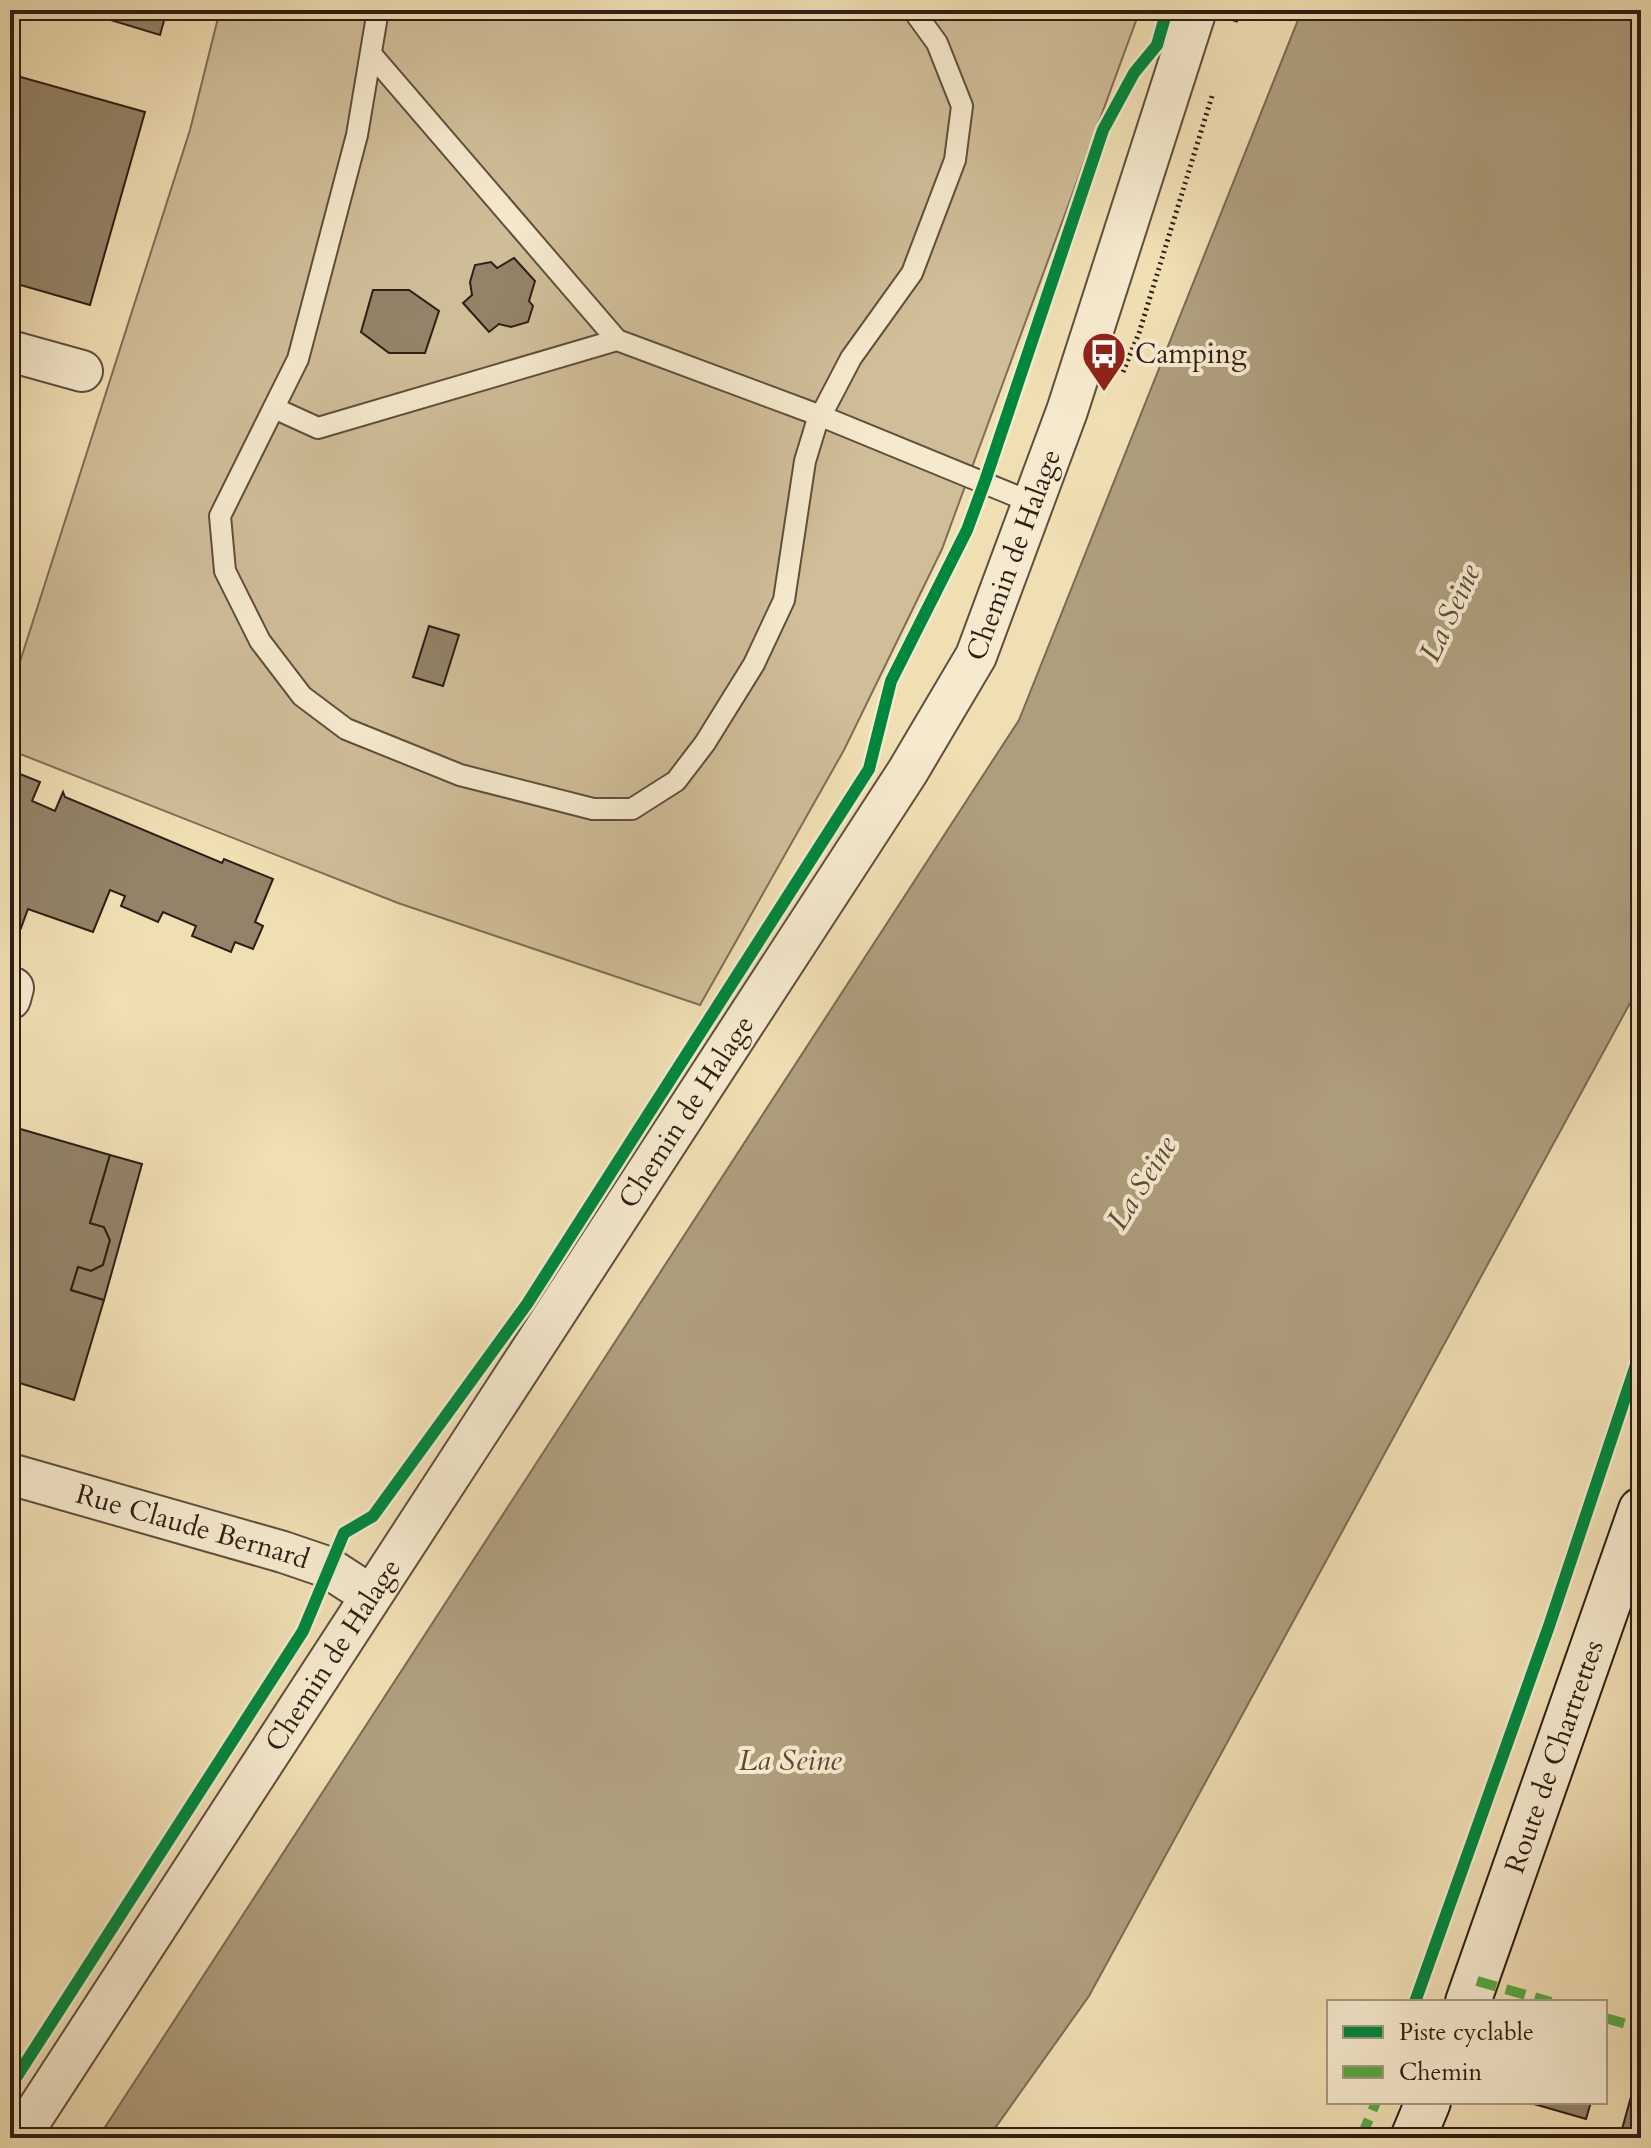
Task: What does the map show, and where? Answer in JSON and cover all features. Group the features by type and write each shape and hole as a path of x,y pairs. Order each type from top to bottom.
{"main road":[{"name":"Route de Chartrettes","path":"1469,2000 1641,1510"},
{"path":"1413,2138 1427,2104"}],"street":[{"name":"Chemin de Halage","path":"19,2138 908,771 976,656 1067,411 1196,10"},
{"path":"10,351 82,371"},
{"name":"Rue Claude Bernard","path":"10,1474 283,1552 327,1567 370,1595"}],"lane":[{"path":"378,10 357,135 298,359 220,516 225,571 260,641 302,696 346,729 460,775 593,809 632,809 676,781 705,743 754,664 784,600 805,461 821,416 851,358 912,273 955,160 962,106 937,43 913,10"},
{"path":"371,54 617,340 821,416 1033,503"},
{"path":"274,408 318,428 617,340"}],"shaded area":[{"path":"220,10 1140,10 942,549 844,750 700,1005 398,903 10,750 10,693 190,130"}],"water":[{"name":"La Seine","path":"1302,10 1641,10 1641,983 1089,1996 988,2138 98,2138 1019,720"}],"building":[{"path":"78,10 167,10 160,35"},
{"path":"10,74 145,112 90,305 10,282"},
{"path":"514,258 535,281 529,301 533,306 528,322 511,327 499,324 489,332 463,303 472,295 470,282 475,265 491,262 497,268"},
{"path":"373,290 409,290 439,311 425,353 389,353 361,332"},
{"path":"429,626 459,635 443,686 413,677"},
{"path":"10,770 40,782 32,801 55,811 63,792 65,797 222,863 224,859 273,879 255,922 263,926 253,949 235,942 231,952 192,936 196,926 163,912 158,922 121,906 125,896 110,890 93,932 28,909 21,928 10,919"},
{"path":"10,1126 110,1155 90,1223 104,1227 110,1240 103,1265 91,1271 78,1267 71,1290 104,1300 74,1400 10,1380"},
{"path":"110,1155 142,1164 104,1300 71,1290 78,1267 91,1271 103,1265 110,1240 104,1227 90,1223"},
{"path":"1632,2093 1641,2096 1641,2138 1621,2133"},
{"path":"1534,2104 1590,2104 1586,2119"}],"marked path":[{"path":"1477,1981 1544,2000"},
{"path":"1607,2019 1641,2028"},
{"path":"1361,2138 1375,2104"}],"cycle path":[{"path":"10,2087 303,1631 344,1533 373,1516 527,1304 869,769 891,681 967,530 985,481 1103,130 1134,73 1157,45 1167,10"},
{"path":"1416,2000 1549,1626 1641,1350"}],"place":[{"name":"Camping","path":"1104,393"}]}
